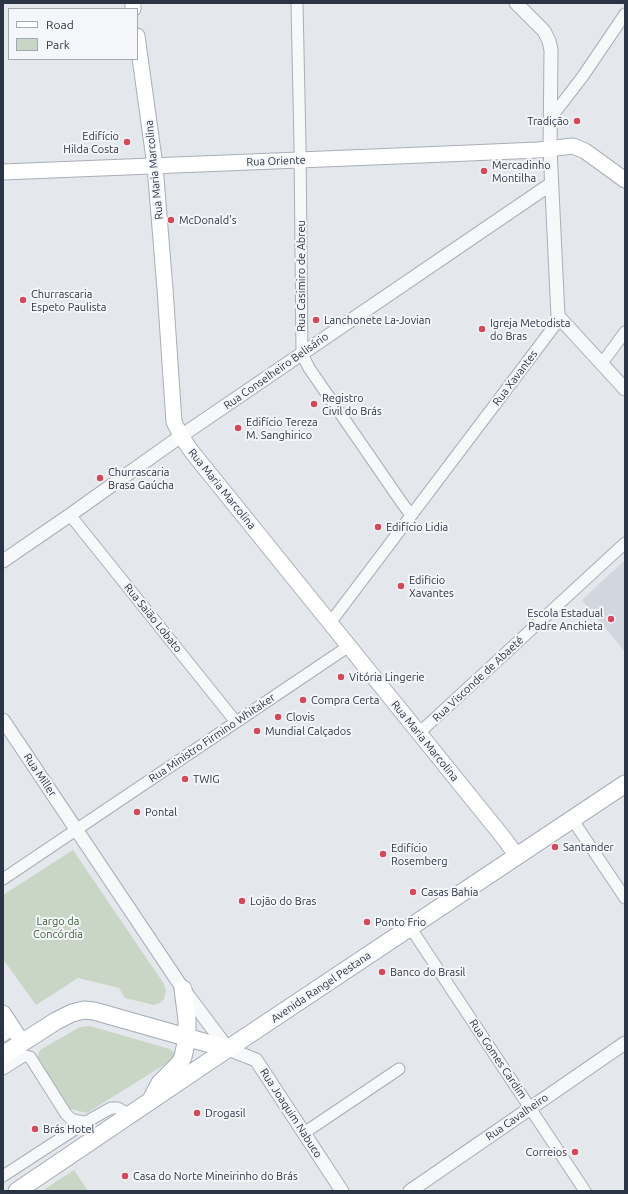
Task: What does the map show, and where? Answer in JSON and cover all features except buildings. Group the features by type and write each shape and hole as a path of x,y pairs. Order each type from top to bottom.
{"main road":[{"name":"Rua Maria Marcolina","path":"138,43 155,166 174,422 181,436 196,457 517,856"},
{"name":"Rua Oriente","path":"3,172 550,149 568,146 578,148 625,180"},
{"name":"Avenida Rangel Pestana","path":"17,1191 625,784"},
{"path":"150,1102 160,1083 180,1063 183,1057 187,1038 187,1020 183,989"},
{"path":"4,1059 16,1041 72,1013 84,1010 94,1011 228,1049"},
{"path":"3,1013 16,1041"}],"street":[{"name":"Rua Casimiro de Abreu","path":"297,3 302,354 309,368 411,515"},
{"path":"516,3 544,31 549,41 551,50 550,149 558,316 625,389"},
{"path":"550,119 583,76 625,14"},
{"name":"Rua Conselheiro Belisário","path":"3,561 181,436 551,184"},
{"name":"Rua Xavantes","path":"330,622 555,325 558,316"},
{"path":"602,363 625,332"},
{"name":"Rua Saião Lobato","path":"70,515 236,722"},
{"name":"Rua Visconde de Abaeté","path":"419,734 625,542"},
{"name":"Rua Ministro Firmino Whitaker","path":"77,830 349,646"},
{"name":"Rua Miller","path":"3,720 77,830"},
{"path":"572,819 625,898"},
{"path":"3,879 77,830 183,989 228,1049"},
{"name":"Rua Gomes Cardim","path":"410,927 585,1191"},
{"path":"16,1041 30,1057 66,1114 72,1119 86,1122"},
{"name":"Rua Cavalheiro","path":"410,1191 625,1043"},
{"name":"Rua Joaquim Nabuco","path":"228,1049 256,1060 342,1191"},
{"path":"304,1133 399,1069"},
{"path":"3,1176 86,1122 111,1108 118,1108 130,1115"}],"shaded area":[{"name":"Escola Estadual Padre Anchieta","path":"625,560 625,652 582,600"}],"green space":[{"name":"Largo da Concórdia","path":"73,850 164,984 166,991 164,999 160,1003 154,1005 125,998 119,988 78,978 36,1005 3,959 3,895"},
{"path":"90,1026 170,1049 175,1053 175,1058 87,1113 70,1109 37,1058 40,1050 80,1027"},
{"path":"74,1170 88,1191 42,1191"}],"place":[{"name":"Tradição","path":"577,121"},
{"name":"Edifício Hilda Costa","path":"127,142"},
{"name":"Mercadinho Montilha","path":"484,171"},
{"name":"McDonald's","path":"171,220"},
{"name":"Churrascaria Espeto Paulista","path":"23,300"},
{"name":"Lanchonete La-Jovian","path":"316,320"},
{"name":"Igreja Metodista do Bras","path":"482,329"},
{"name":"Registro Civil do Brás","path":"314,404"},
{"name":"Edifício Tereza M. Sanghirico","path":"238,428"},
{"name":"Churrascaria Brasa Gaúcha","path":"100,478"},
{"name":"Edifício Lidia","path":"378,527"},
{"name":"Edificio Xavantes","path":"401,586"},
{"name":"Escola Estadual Padre Anchieta","path":"611,619"},
{"name":"Vitória Lingerie","path":"341,677"},
{"name":"Compra Certa","path":"303,700"},
{"name":"Clovis","path":"278,717"},
{"name":"Mundial Calçados","path":"257,731"},
{"name":"TWIG","path":"185,779"},
{"name":"Pontal","path":"137,812"},
{"name":"Santander","path":"555,847"},
{"name":"Edifício Rosemberg","path":"383,854"},
{"name":"Casas Bahia","path":"413,892"},
{"name":"Lojão do Bras","path":"242,901"},
{"name":"Ponto Frio","path":"367,922"},
{"name":"Banco do Brasil","path":"382,972"},
{"name":"Drogasil","path":"197,1113"},
{"name":"Brás Hotel","path":"35,1129"},
{"name":"Correios","path":"575,1152"},
{"name":"Casa do Norte Mineirinho do Brás","path":"125,1176"}]}
